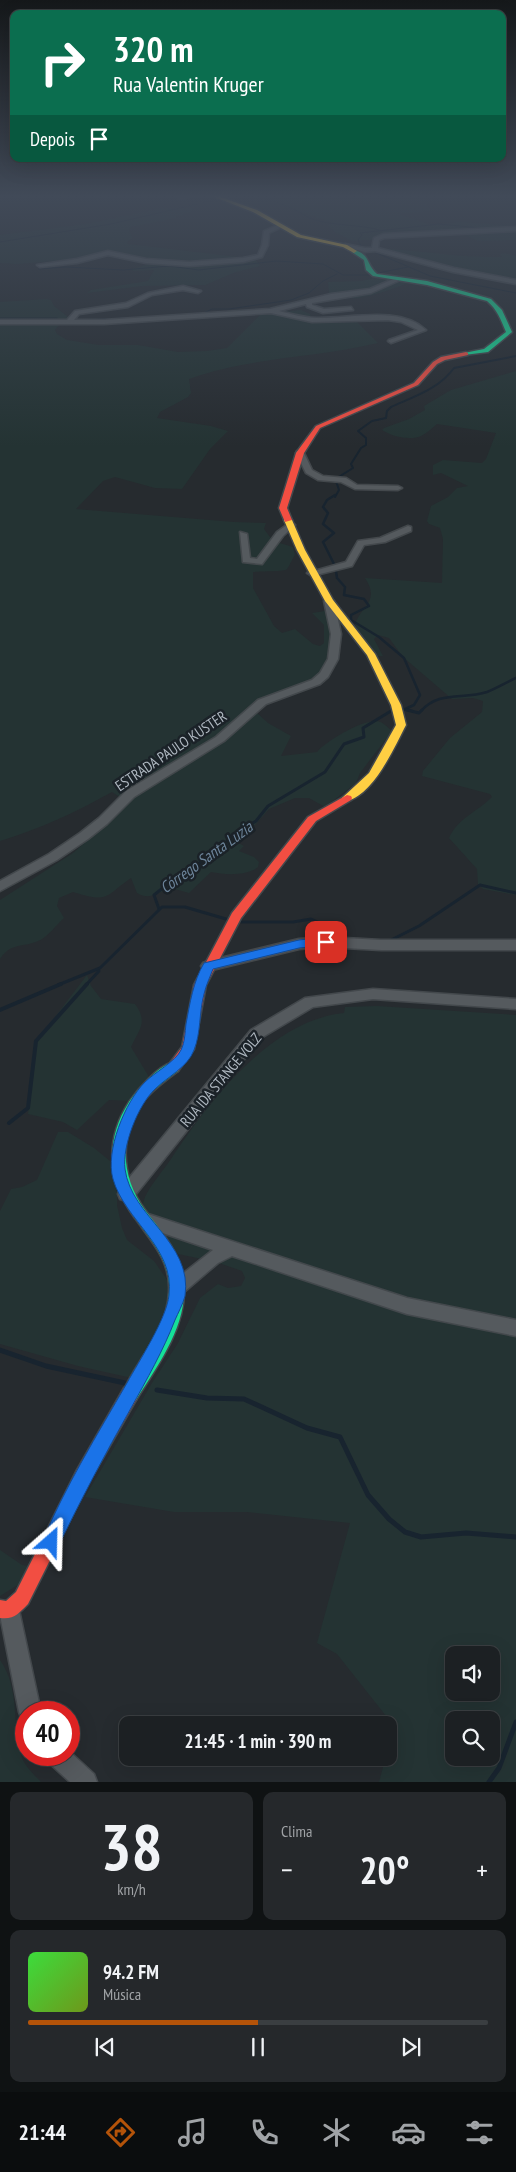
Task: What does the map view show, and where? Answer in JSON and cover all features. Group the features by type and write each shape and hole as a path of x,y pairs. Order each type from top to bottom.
{"street":[{"path":"27,1701 4,1609 22,1598 36,1574 83,1476 154,1353 173,1311 178,1287 174,1263 158,1236 126,1194 118,1168 118,1150 135,1106 142,1095 184,1056 188,1049 198,993 208,966 236,916 252,892 312,819 356,793 365,784 381,762 401,725 396,704 371,654 328,601 312,573 283,508 300,453 318,427 326,422 416,384 435,363 443,358 486,350 509,332 506,319 492,302 427,283 393,279"},
{"path":"501,279 516,282"},
{"path":"0,322 118,321 270,311 309,301 371,291 396,280"},
{"path":"70,321 77,312 128,305 156,292 183,288 198,291"},
{"path":"309,301 308,306 314,310 351,309"},
{"path":"270,311 318,320 397,319 411,322 423,330 390,341"},
{"path":"300,453 309,471 321,478 344,480 355,487 398,488"},
{"path":"243,534 246,560 259,562 280,534 291,525"},
{"path":"312,573 349,564 361,543 382,540 408,529"},
{"name":"ESTRADA PAULO KUSTER","path":"0,887 53,857 84,836 104,821 130,794 220,739 262,702 316,682 324,675 333,658 336,634 328,601"},
{"path":"208,966 232,962 291,946 326,942 447,946 516,945"},
{"name":"RUA IDA STANGE VOLZ","path":"126,1194 256,1034 310,1002 373,994 516,1004"},
{"path":"144,1220 407,1306 516,1328"},
{"path":"178,1287 212,1258 232,1248"},
{"path":"69,1766 86,1782"}],"shaded area":[{"path":"149,279 219,279 205,285 142,286 87,293 91,290 148,281"},
{"path":"393,279 411,282 381,293 358,298 338,297 329,293 328,282"},
{"path":"487,279 516,279 516,285"},
{"path":"51,300 54,306 68,317 68,322 59,325 55,330 57,334 67,340 99,345 138,345 178,352 227,348 261,314 301,310 310,314 313,323 357,322 378,343 236,366 189,379 191,393 188,397 160,412 157,418 211,426 228,431 210,449 182,489 155,488 115,477 103,481 76,509 266,523 264,529 273,541 293,547 295,555 285,570 253,572 253,588 274,626 282,633 295,629 313,644 320,646 324,643 324,625 312,613 325,611 335,617 330,671 263,705 256,712 268,723 291,736 281,756 317,752 328,742 345,732 370,722 380,722 392,731 360,773 356,783 325,807 309,798 295,798 269,809 255,825 238,833 235,841 244,846 239,851 254,857 259,862 258,867 254,870 236,874 211,872 189,893 171,888 150,896 142,895 137,893 131,878 105,896 93,897 73,892 59,898 57,906 64,918 48,934 38,941 8,950 0,959 0,900 73,853 99,830 126,801 112,792 58,820 0,841 0,302"},
{"path":"516,371 516,895 483,889 478,884 477,869 449,838 457,825 492,797 490,794 422,776 423,771 450,738 482,712 483,701 473,698 452,699 403,657 389,638 378,635 374,639 383,656 367,656 355,624 371,597 371,592 365,578 442,583 443,539 440,528 429,524 427,521 431,506 448,497 457,488 468,486 441,473 433,475 433,465 443,460 482,463 486,459 496,433 437,424 423,435 412,438 395,436 382,430 425,410 424,406 451,390"},
{"path":"87,975 91,986 101,999 135,1004 139,1010 142,1021 140,1030 131,1047 149,1077 132,1101 109,1100 77,1130 63,1122 28,1114 36,1042"},
{"path":"377,1006 516,1015 516,1782 379,1782 383,1766 397,1766 397,1716 386,1716 337,1654 317,1643 350,1523 247,1512 174,1512 85,1497 152,1383 178,1343 200,1298 218,1284 228,1288 241,1286 245,1278 242,1271 216,1262 164,1251 139,1223 144,1200 148,1192 186,1136 223,1089 244,1067 267,1047 292,1031 317,1019 344,1013 345,1007"},
{"path":"58,1132 68,1132 94,1148 110,1161 117,1192 117,1205 122,1228 127,1240 154,1261 172,1287 141,1380 78,1366 0,1344 0,1211 11,1189 22,1187 37,1180"},
{"path":"0,1550 22,1565 36,1567 24,1581 0,1596"},
{"path":"0,1660 7,1671 13,1695 15,1766 27,1766 41,1782 0,1782"}],"waterway":[{"path":"166,316 204,313 212,309 229,309 291,300 309,293 327,279"},
{"name":"Córrego Santa Luzia","path":"446,279 516,293"},
{"path":"73,320 155,317"},
{"path":"0,318 57,318"},
{"name":"Córrego Santa Luzia","path":"337,478 353,468 351,464 361,448 366,445 366,438 358,431 372,421 386,418 387,411 391,407 433,387 441,382 454,368 516,356"},
{"name":"Córrego Santa Luzia","path":"335,497 339,490 336,481"},
{"name":"Córrego Santa Luzia","path":"335,495 327,500 323,507 328,513 323,524 334,533 323,542 335,566"},
{"name":"Córrego Santa Luzia","path":"336,571 337,578 345,587 344,595 364,599 369,606 351,615 351,620 379,637 404,658 420,695 414,705 403,710"},
{"path":"412,711 407,710 419,713 428,704 436,700 487,692 516,678"},
{"name":"Córrego Santa Luzia","path":"159,909 154,895 174,879 222,849 230,837 256,821 268,806 325,772 344,744 364,737 363,728 391,711"},
{"path":"389,941 419,926 480,885 516,893"},
{"name":"Córrego Santa Luzia","path":"58,985 100,968 162,907 185,907 226,919"},
{"path":"242,922 293,922 311,919 320,923 328,933 341,938"},
{"path":"86,985 99,971"},
{"name":"Córrego Santa Luzia","path":"0,1010 61,984"},
{"path":"9,1123 28,1108 36,1041 87,984"},
{"path":"0,1350 46,1366 125,1383"},
{"path":"157,1390 207,1398 244,1399 307,1428 340,1437 368,1495 389,1519 405,1532 421,1537 466,1533 516,1537"},
{"path":"489,1782 499,1768 516,1722"}],"traffic: fast":[{"path":"402,279 427,283 489,300 493,303 501,314 509,332 486,351 466,354"},
{"path":"130,1394 164,1338 175,1307 177,1291 174,1267 167,1251 130,1200 124,1186 118,1156 119,1142 123,1127 139,1098 173,1067"}],"traffic: slow":[{"path":"288,520 301,550 329,601 371,654 396,705 401,725 379,766 365,784 347,798"}],"traffic: jam":[{"path":"288,520 283,508 300,453 318,427 416,384 435,363 443,358 466,354"},
{"path":"173,1067 188,1049 200,985 236,916 312,819 347,798"},
{"path":"0,1609 9,1610 22,1598 83,1476 130,1394"}],"route":[{"path":"51,1542 83,1476 158,1344 175,1306 177,1296 178,1287 174,1263 158,1236 139,1215 123,1190 120,1180 117,1159 118,1150 135,1106 148,1087 184,1056 188,1049 198,993 208,966 232,962 252,955 299,944 326,942"}]}
